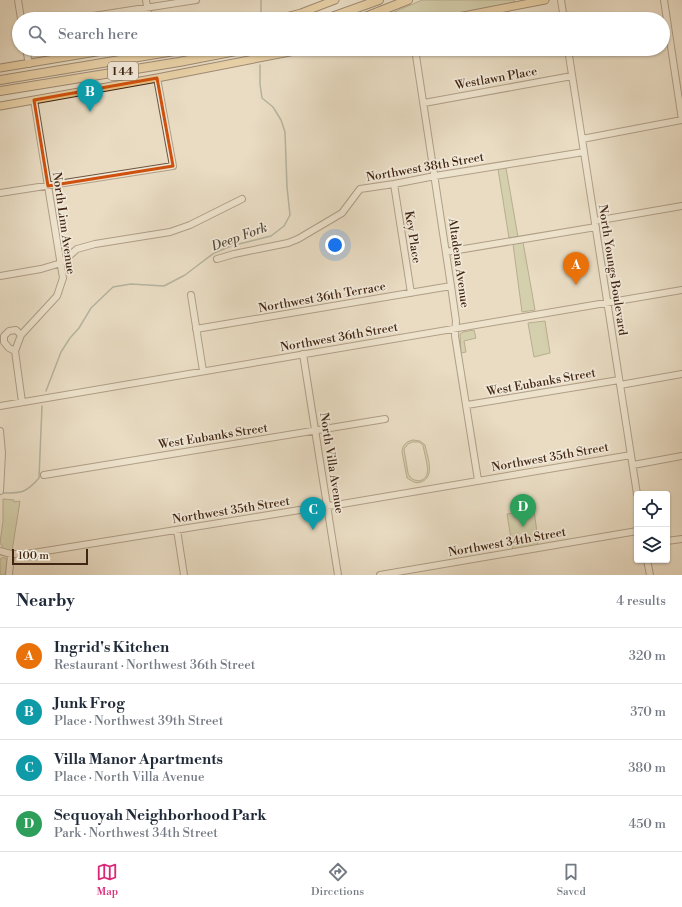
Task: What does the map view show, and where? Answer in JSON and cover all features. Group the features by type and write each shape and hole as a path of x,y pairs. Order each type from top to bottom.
{"highway":[{"path":"346,12 379,0"},
{"path":"378,12 408,0"},
{"name":"I 44","path":"0,80 144,56"},
{"name":"I 44","path":"0,91 210,56"}],"main road":[{"path":"304,12 336,0"},
{"path":"481,12 534,1 546,0"},
{"path":"0,68 74,56"},
{"path":"0,106 269,56"}],"street":[{"path":"18,0 20,12"},
{"path":"146,0 148,12"},
{"path":"120,12 196,0"},
{"path":"561,0 563,12"},
{"path":"664,0 666,12"},
{"path":"582,138 682,120 670,40"},
{"path":"27,56 29,64"},
{"name":"Altadena Avenue","path":"416,56 435,176 456,321 456,336 478,480"},
{"name":"North Youngs Boulevard","path":"569,56 637,491"},
{"name":"Westlawn Place","path":"424,103 572,76"},
{"path":"0,193 172,166 157,78"},
{"name":"North Linn Avenue","path":"22,402 15,351 21,335 57,296 63,278 34,100"},
{"name":"Northwest 38th Street","path":"217,259 298,240 342,213 360,189 584,152"},
{"name":"Key Place","path":"394,184 411,293"},
{"path":"0,276 41,269 61,263 77,249 95,244 170,232 190,225 242,199"},
{"path":"446,252 682,206"},
{"name":"Northwest 36th Terrace","path":"196,329 451,286"},
{"name":"Northwest 36th Street","path":"0,406 682,290"},
{"path":"191,295 203,371"},
{"name":"North Linn Avenue","path":"15,351 9,348 4,342 4,336 10,331 16,330 21,335"},
{"name":"North Villa Avenue","path":"303,354 338,575"},
{"name":"West Eubanks Street","path":"467,405 682,374"},
{"name":"West Eubanks Street","path":"44,475 385,419"},
{"path":"0,431 0,492"},
{"name":"Northwest 35th Street","path":"0,551 11,554 27,554 631,455"},
{"path":"633,465 682,456"},
{"path":"177,530 184,575"},
{"name":"Northwest 34th Street","path":"380,575 634,532"},
{"path":"670,541 682,539"},
{"path":"9,575 11,554"},
{"path":"648,563 650,575"}],"highlighted area":[{"path":"157,78 173,166 48,186 34,100"}],"green space":[{"path":"422,0 515,0 513,3 466,12 394,12"},
{"path":"506,168 518,237 509,238 498,169"},
{"path":"523,242 535,310 522,312 513,244"},
{"path":"545,321 550,353 534,357 528,323"},
{"path":"474,330 476,338 464,341 466,352 461,353 460,334"},
{"path":"411,441 420,441 425,445 429,460 428,476 419,483 407,478 402,452 404,445","holes":["412,442 419,442 423,445 427,464 427,474 423,479 418,481 412,478 408,473 404,449"]},
{"path":"3,499 14,500 14,502 20,501 12,551 4,549 0,543 3,521"},
{"path":"534,510 538,540 537,546 513,551 507,514"},
{"path":"4,557 8,561 6,575 0,575 0,559"}],"waterway":[{"name":"Deep Fork","path":"261,0 261,12"},
{"name":"Deep Fork","path":"46,391 61,352 70,338 79,328 91,308 113,287 131,284 164,286 185,275 214,253 231,246 271,236 284,226 290,215 287,187 285,132 281,120 273,107 262,98 260,65"},
{"name":"Deep Fork","path":"0,493 22,492 30,487 39,478 42,406"}],"place":[{"name":"Junk Frog","path":"90,112"},
{"name":"Ingrid's Kitchen","path":"576,285"},
{"name":"Sequoyah Neighborhood Park","path":"523,527"},
{"name":"Villa Manor Apartments","path":"313,530"}]}
